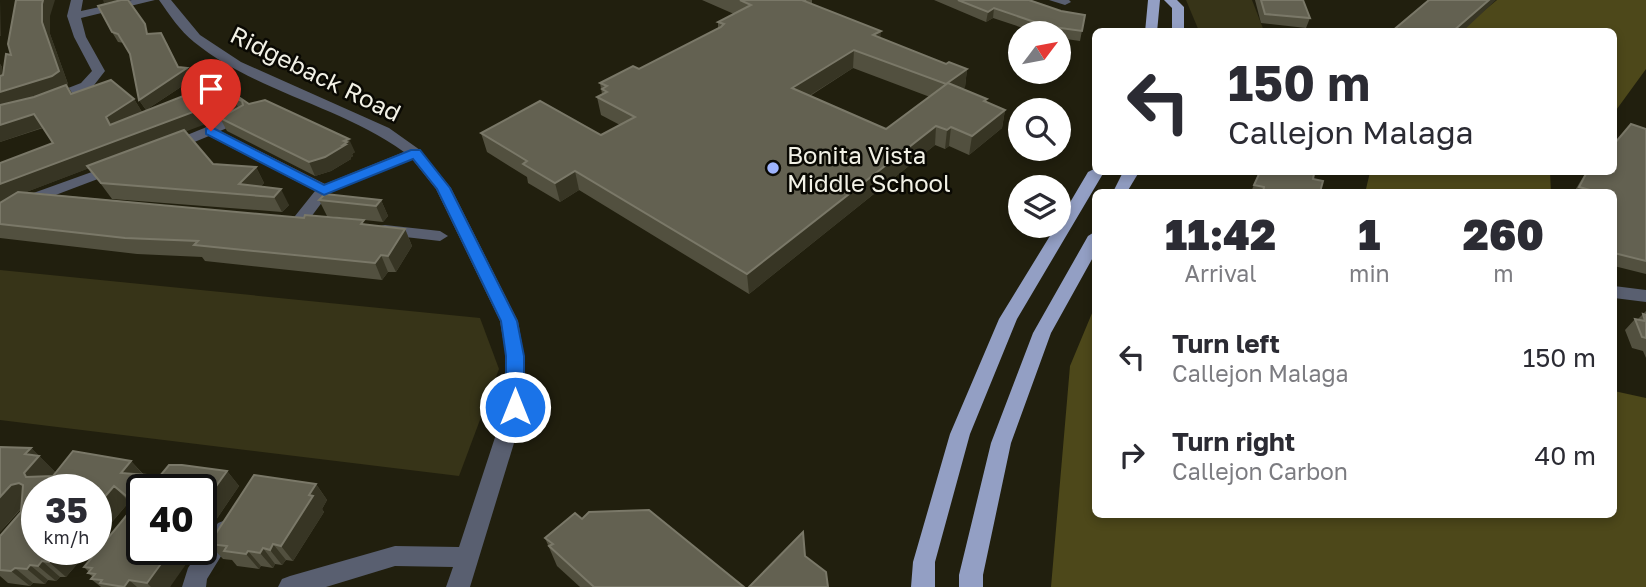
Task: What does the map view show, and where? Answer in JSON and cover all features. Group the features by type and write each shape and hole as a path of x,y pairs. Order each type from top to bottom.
{"main road":[{"path":"1151,28 1154,0"},
{"path":"1170,0 1178,7 1178,28"},
{"path":"923,587 924,562 960,434 1007,319 1094,175"},
{"path":"971,587 971,575 1001,443 1042,333 1092,243"}],"street":[{"path":"36,104 86,86 99,71 80,37 73,16 77,0"},
{"path":"73,16 149,0"},
{"name":"Ridgeback Road","path":"164,0 195,38 236,65 384,131 415,153 443,188 509,321 515,356 515,407 458,587"},
{"path":"159,151 241,117"},
{"path":"211,131 324,190"},
{"path":"299,221 324,190 415,153"},
{"path":"0,211 133,161"},
{"path":"29,200 70,203"},
{"path":"365,228 440,236"},
{"path":"1617,292 1646,296"},
{"path":"194,587 196,576 239,510"},
{"path":"289,587 395,556 467,558"}],"shaded area":[{"path":"1186,0 1252,0 1263,28 1198,28"},
{"path":"1497,0 1646,0 1646,69 1617,109 1617,28 1463,28"},
{"path":"1369,175 1550,175 1551,189 1366,189"},
{"path":"0,270 480,318 499,369 459,476 0,420"},
{"path":"1092,313 1092,518 1617,518 1617,392 1646,398 1646,587 1051,587 1070,366"}],"building":[{"path":"16,0 43,0 42,22 59,71 52,76 0,92 0,76 3,75 6,54 11,55 8,44"},
{"path":"128,0 145,24 147,34 161,33 178,67 187,68 139,100 130,54 118,34 112,32 98,6"},
{"path":"740,0 806,0 804,1 881,31 873,35 946,64 949,62 967,69 946,84 854,50 792,88 886,129 948,83 987,99 984,101 1005,110 972,136 951,127 947,130 936,126 747,274 575,171 555,183 523,164 527,161 481,133 540,101 601,135 635,117 597,97 607,92 602,89 607,86 600,83 633,66 639,69 721,27 724,24 718,22 751,5"},
{"path":"958,0 1029,0 1061,11 1085,15 1082,31 1071,29 1071,21 1032,21 994,8 988,12"},
{"path":"1261,0 1303,0 1310,18 1265,14"},
{"path":"1429,0 1489,0 1457,28 1396,28"},
{"path":"111,80 134,99 106,117 110,125 211,85 221,85 249,104 265,100 349,139 344,141 347,142 345,145 325,157 309,162 220,118 243,105 242,101 233,97 0,184 0,163 53,143 34,114 0,125 0,105 34,97 66,85 71,94"},
{"path":"1631,124 1646,129 1646,261 1617,254 1617,189 1579,187 1585,175 1617,175 1617,140"},
{"path":"184,130 213,164 256,167 239,184 281,189 274,197 101,183 87,166"},
{"path":"1259,175 1314,175 1313,179 1323,181 1321,189 1264,189 1254,185"},
{"path":"18,192 304,218 305,215 364,220 361,224 405,229 388,256 381,255 375,263 194,245 198,241 125,238 0,224 0,203"},
{"path":"325,194 381,200 376,206 319,200"},
{"path":"1643,314 1646,315 1646,338 1642,337 1635,319 1645,321"},
{"path":"0,447 31,448 25,454 39,456 24,474 21,474 21,484 11,485 0,497"},
{"path":"73,451 131,461 121,473 134,474 126,474 126,496 114,486 112,488 112,474 55,474"},
{"path":"169,465 227,471 217,485 217,474 162,474"},
{"path":"254,475 316,484 309,495 313,496 281,546 273,544 270,550 263,548 260,553 224,551 227,546 217,545 217,532"},
{"path":"649,510 744,587 594,587 549,546 553,544 545,538 575,513 582,519 589,512"},
{"path":"21,512 21,565 30,565 27,569 0,570 0,536"},
{"path":"126,516 126,565 160,565 147,583 129,580 124,587 91,579 95,574 88,573 92,568 84,567 86,565 112,565 112,533"},
{"path":"803,532 805,556 826,572 828,587 749,587"}],"place":[{"name":"Bonita Vista Middle School","path":"773,168"}],"route":[{"path":"211,131 324,190 415,153 443,188 509,321 515,356 515,407"}]}
